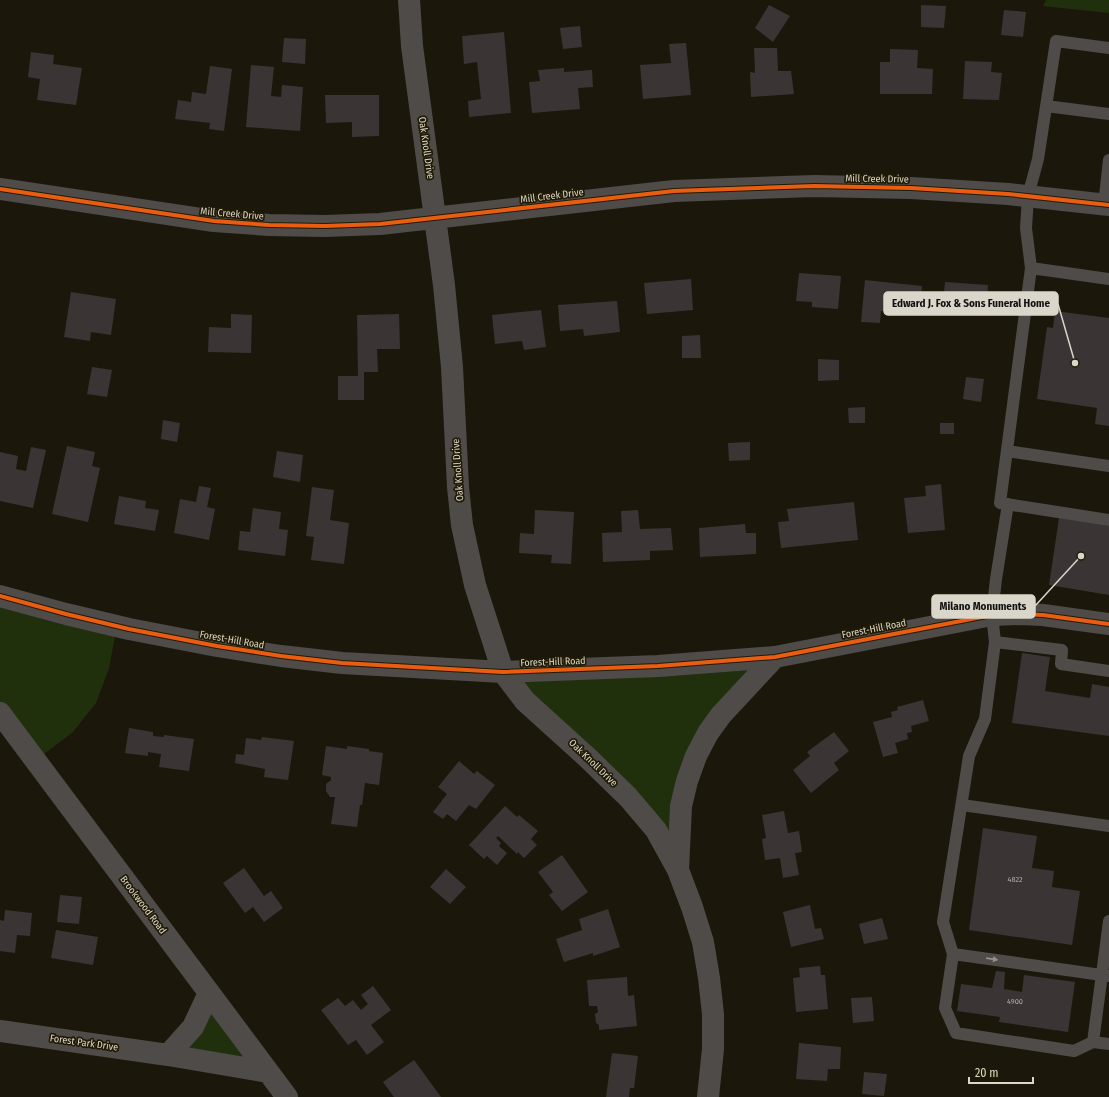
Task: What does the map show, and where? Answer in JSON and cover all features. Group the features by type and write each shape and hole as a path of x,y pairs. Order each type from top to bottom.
{"street":[{"name":"Oak Knoll Drive","path":"410,0 412,46 444,285 452,367 458,487 462,525 475,585 503,672 525,701 589,759 628,797 656,830 678,870 701,936 709,978 713,1014 713,1049 708,1097"},
{"name":"Mill Creek Drive","path":"0,189 214,222 324,226 380,224 435,219 592,199 674,191 814,186 903,187 1028,196 1106,205"},
{"name":"Forest-Hill Road","path":"0,596 129,629 217,646 263,653 338,662 503,672 658,666 775,656 992,615 1043,615 1109,624"},
{"name":"Oak Knoll Drive","path":"678,870 681,806 687,781 696,756 708,733 721,715 775,656"},
{"name":"Brookwood Road","path":"0,712 287,1097"},
{"path":"168,1055 192,1027 209,993"},
{"name":"Forest Park Drive","path":"0,1031 168,1055 268,1072"}],"lane":[{"path":"1109,48 1056,41 1038,159 1028,196 1026,228 1031,268 1000,503 1109,520"},
{"path":"1046,106 1109,114"},
{"path":"1106,205 1109,160"},
{"path":"1031,268 1109,279"},
{"path":"1007,451 1109,466"},
{"path":"1008,504 992,615 995,642 986,719 970,756 943,922 953,954 945,1008 956,1033 1074,1051 1093,1042 1109,1044"},
{"path":"995,642 1062,650 1060,664 1109,671"},
{"path":"962,804 1109,826"},
{"path":"1093,1042 1106,975 1109,921"},
{"path":"953,954 1106,975"}],"green space":[{"path":"1046,0 1109,0 1109,13 1043,6"},
{"path":"0,596 117,626 109,668 96,703 73,732 36,760 0,713"},
{"path":"775,657 708,733 678,870 656,830 503,672"},
{"path":"209,993 268,1072 168,1055"}],"building":[{"path":"769,5 790,16 773,42 755,28"},
{"path":"921,5 946,6 944,28 921,27"},
{"path":"1004,10 1026,12 1023,37 1001,35"},
{"path":"580,26 582,47 563,49 560,28"},
{"path":"504,32 511,113 469,117 468,101 481,99 477,62 464,64 462,36"},
{"path":"284,38 306,39 305,64 282,62"},
{"path":"686,43 691,95 643,99 640,65 671,63 669,44"},
{"path":"754,48 777,48 778,71 791,71 794,94 751,97 750,72 755,73"},
{"path":"890,49 918,50 917,68 933,69 932,94 880,94 880,62 890,62"},
{"path":"31,52 54,55 53,64 82,68 76,105 37,100 40,79 28,77"},
{"path":"965,61 992,62 991,72 1002,73 999,100 963,99"},
{"path":"251,65 274,67 271,96 281,97 282,85 303,87 300,131 246,127"},
{"path":"210,66 232,69 224,131 209,129 210,123 175,119 178,100 191,102 192,92 206,94"},
{"path":"564,68 564,72 592,70 593,87 578,88 580,109 532,113 529,82 540,81 538,70"},
{"path":"325,95 379,95 379,136 352,137 352,122 326,123"},
{"path":"799,273 841,276 838,309 812,307 812,302 796,301"},
{"path":"691,279 693,310 647,314 644,283"},
{"path":"865,280 922,286 919,314 881,311 880,323 861,322"},
{"path":"945,282 988,285 986,315 942,312"},
{"path":"71,292 116,299 111,335 91,332 90,341 64,337"},
{"path":"617,301 620,332 584,336 583,329 560,331 558,305"},
{"path":"541,310 546,347 524,350 522,341 495,344 492,315"},
{"path":"1055,311 1109,318 1109,426 1095,424 1097,408 1037,399 1047,327 1053,328"},
{"path":"231,314 252,315 251,353 208,352 209,327 231,328"},
{"path":"399,314 400,349 377,349 378,372 364,372 364,400 338,400 338,376 358,376 357,315"},
{"path":"700,335 701,358 682,358 682,336"},
{"path":"818,359 839,360 839,380 818,381"},
{"path":"92,367 112,370 107,397 87,394"},
{"path":"966,377 984,379 981,402 963,399"},
{"path":"865,407 865,423 849,423 848,408"},
{"path":"163,420 180,423 177,442 161,439"},
{"path":"940,423 954,423 954,434 940,434"},
{"path":"750,442 750,460 729,461 728,443"},
{"path":"67,446 95,452 92,466 100,468 88,522 52,514"},
{"path":"31,447 46,450 33,508 0,501 0,452 18,456 16,469 26,471"},
{"path":"277,451 303,455 300,482 273,477"},
{"path":"941,484 945,530 908,533 904,498 926,496 925,486"},
{"path":"199,486 211,488 207,507 215,509 209,540 174,533 180,499 196,502"},
{"path":"312,487 334,490 330,520 349,523 344,564 311,560 314,537 306,536"},
{"path":"119,496 146,501 145,508 159,510 155,531 114,524"},
{"path":"854,502 858,540 781,548 778,522 789,521 787,509"},
{"path":"253,508 281,512 279,529 288,530 285,556 238,550 240,531 250,532"},
{"path":"535,510 574,512 571,564 551,563 552,555 519,553 520,533 534,534"},
{"path":"638,510 640,529 671,528 673,550 650,551 650,560 603,562 602,533 622,532 621,511"},
{"path":"1059,518 1109,526 1109,595 1049,585"},
{"path":"745,524 746,533 756,533 756,554 700,557 699,528"},
{"path":"1022,653 1050,657 1045,691 1090,698 1092,684 1109,687 1109,736 1012,723"},
{"path":"923,700 929,721 911,726 912,732 907,733 908,739 895,743 898,753 883,757 873,722 892,717 891,712 898,710 897,707"},
{"path":"129,728 153,732 153,736 164,737 164,735 194,739 189,771 159,767 161,754 148,752 148,756 125,753"},
{"path":"834,732 849,751 834,763 839,770 811,793 793,770 810,756 807,752"},
{"path":"262,737 294,741 288,780 264,777 265,769 235,763 236,754 244,755 246,738 261,740"},
{"path":"326,746 347,749 347,746 369,749 369,751 383,753 379,785 365,783 357,827 331,824 335,797 330,797 326,791 326,784 331,780 331,777 322,775"},
{"path":"459,761 474,774 477,771 495,785 476,809 469,805 456,821 447,814 443,819 433,812 447,794 438,787"},
{"path":"505,806 517,817 519,815 538,831 531,839 537,845 524,858 518,852 517,854 498,836 496,838 501,843 499,846 507,853 497,865 487,856 484,859 469,845"},
{"path":"784,811 788,833 799,831 802,852 795,853 799,875 783,878 780,858 765,860 762,839 766,838 762,815"},
{"path":"983,828 1037,836 1032,868 1054,871 1052,887 1080,891 1072,945 969,930"},
{"path":"562,855 588,892 562,911 549,895 553,892 538,872"},
{"path":"244,868 264,896 271,891 283,908 264,922 253,907 245,913 223,883"},
{"path":"446,869 466,887 450,904 430,887"},
{"path":"60,895 82,897 79,924 57,922"},
{"path":"810,905 815,929 821,928 824,939 791,947 783,912"},
{"path":"608,909 620,947 593,956 593,953 564,962 556,939 582,930 579,919"},
{"path":"5,910 32,913 30,936 17,935 15,953 0,951 0,920 4,921"},
{"path":"882,918 888,939 864,944 859,924"},
{"path":"56,930 98,937 93,965 51,958"},
{"path":"820,966 821,975 825,975 828,1009 796,1012 793,978 800,977 799,968"},
{"path":"996,971 1005,972 1004,989 1022,992 1024,975 1075,982 1068,1032 999,1022 1000,1017 957,1011 961,984 992,988"},
{"path":"627,977 628,996 634,995 637,1026 599,1030 599,1025 596,1023 595,1014 598,1012 597,1006 589,1006 587,980"},
{"path":"373,986 391,1010 371,1025 384,1042 367,1055 356,1040 348,1045 321,1010 338,998 345,1006 353,1000 361,1010 368,1004 361,995"},
{"path":"872,997 874,1021 853,1023 851,998"},
{"path":"799,1043 841,1047 840,1069 828,1069 827,1081 796,1079"},
{"path":"612,1053 638,1056 634,1088 630,1088 629,1097 606,1097"},
{"path":"414,1060 441,1097 394,1097 383,1082"},
{"path":"864,1072 887,1074 884,1096 862,1094"}],"cycle path":[{"path":"0,189 214,221 269,225 325,226 380,224 674,191 814,186 911,188 1008,194 1109,205"},
{"path":"0,596 129,629 217,646 281,656 342,663 503,672 658,666 775,657 992,615 1043,615 1109,624"}],"place":[{"name":"Edward J. Fox & Sons Funeral Home","path":"1075,363"},
{"name":"Milano Monuments","path":"1081,556"}]}
